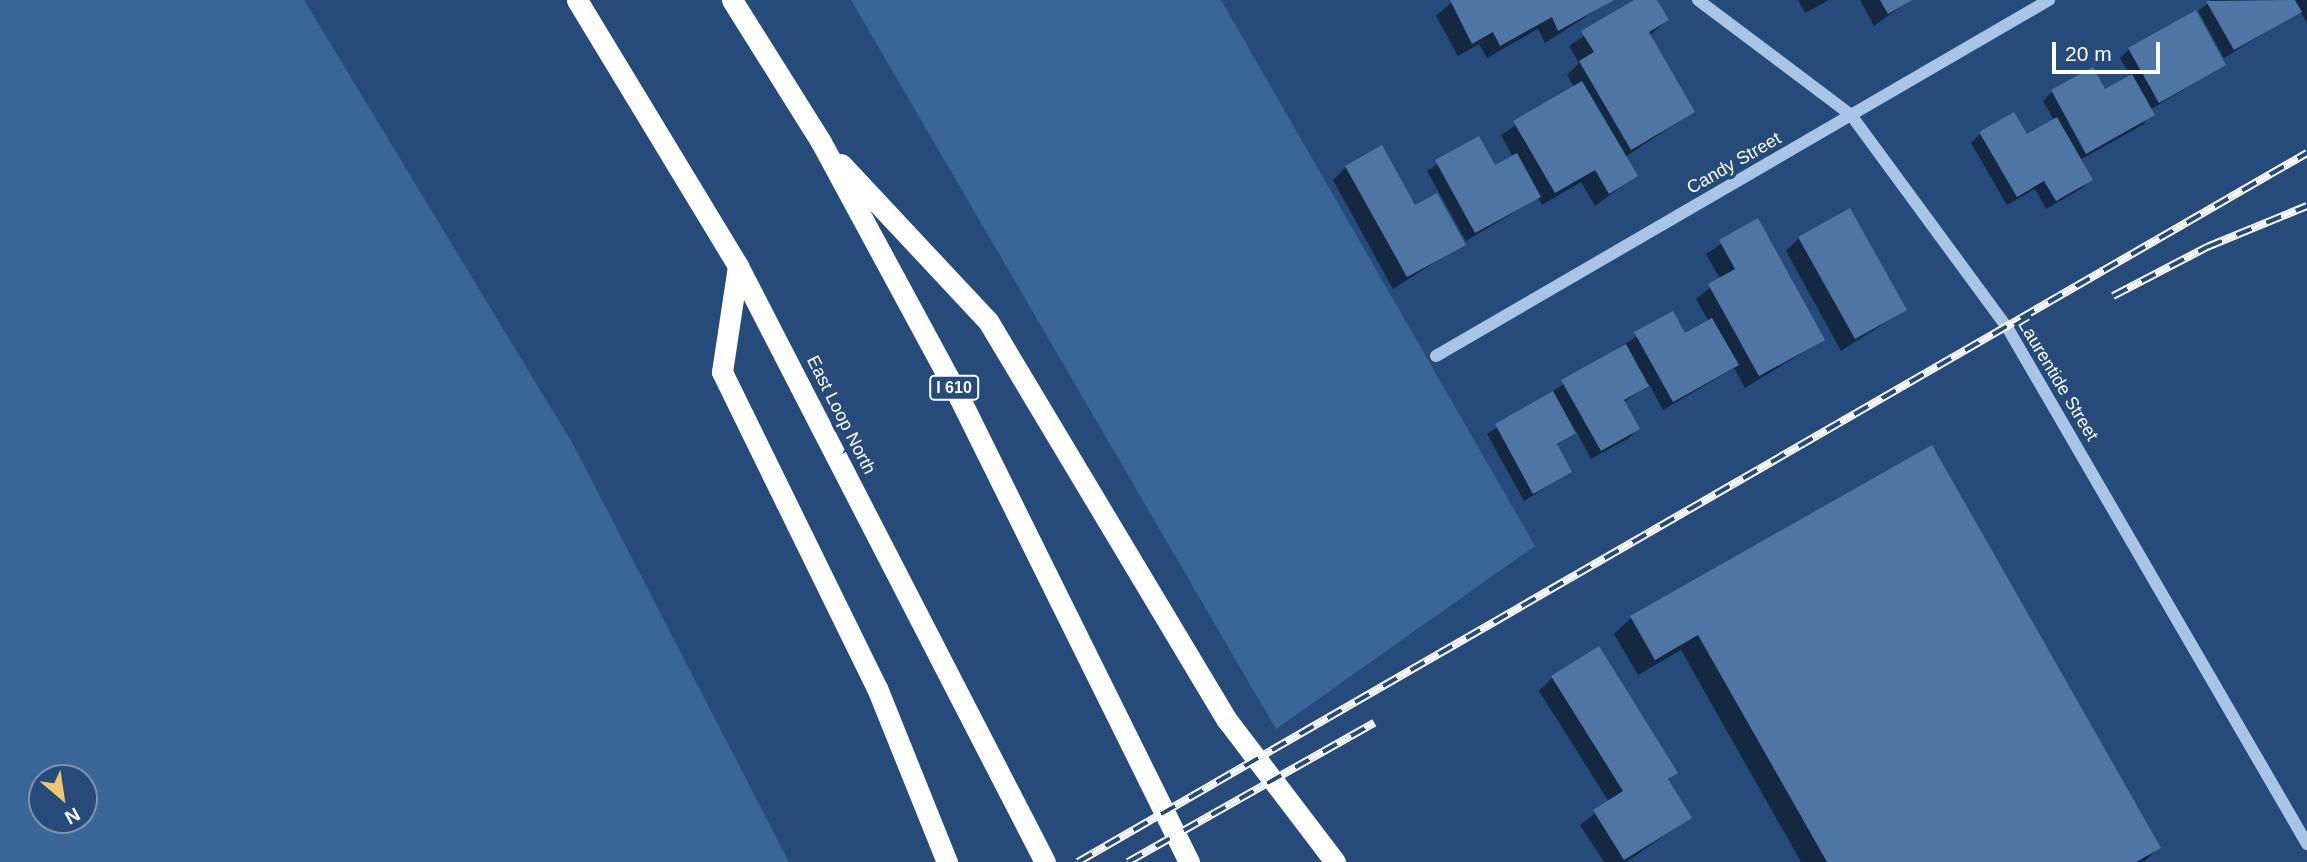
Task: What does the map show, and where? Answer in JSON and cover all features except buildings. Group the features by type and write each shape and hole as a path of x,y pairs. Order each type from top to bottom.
{"highway":[{"name":"East Loop North","path":"577,0 738,266 1045,862"},
{"name":"I 610","path":"732,0 821,142 959,397 1189,862"},
{"path":"821,142 988,321 1227,720 1335,862"},
{"path":"738,266 722,372 877,688 947,862"}],"street":[{"name":"Laurentide Street","path":"1698,0 1851,115 2007,327 2307,843"},
{"name":"Candy Street","path":"1436,356 2049,0"}],"shaded area":[{"path":"0,0 304,0 574,446 789,862 0,862"},
{"path":"851,0 1221,0 1535,546 1276,729"}],"railway":[{"path":"1078,862 2307,153"},
{"path":"2113,296 2207,247 2307,206"},
{"path":"1128,862 1374,723"}]}
